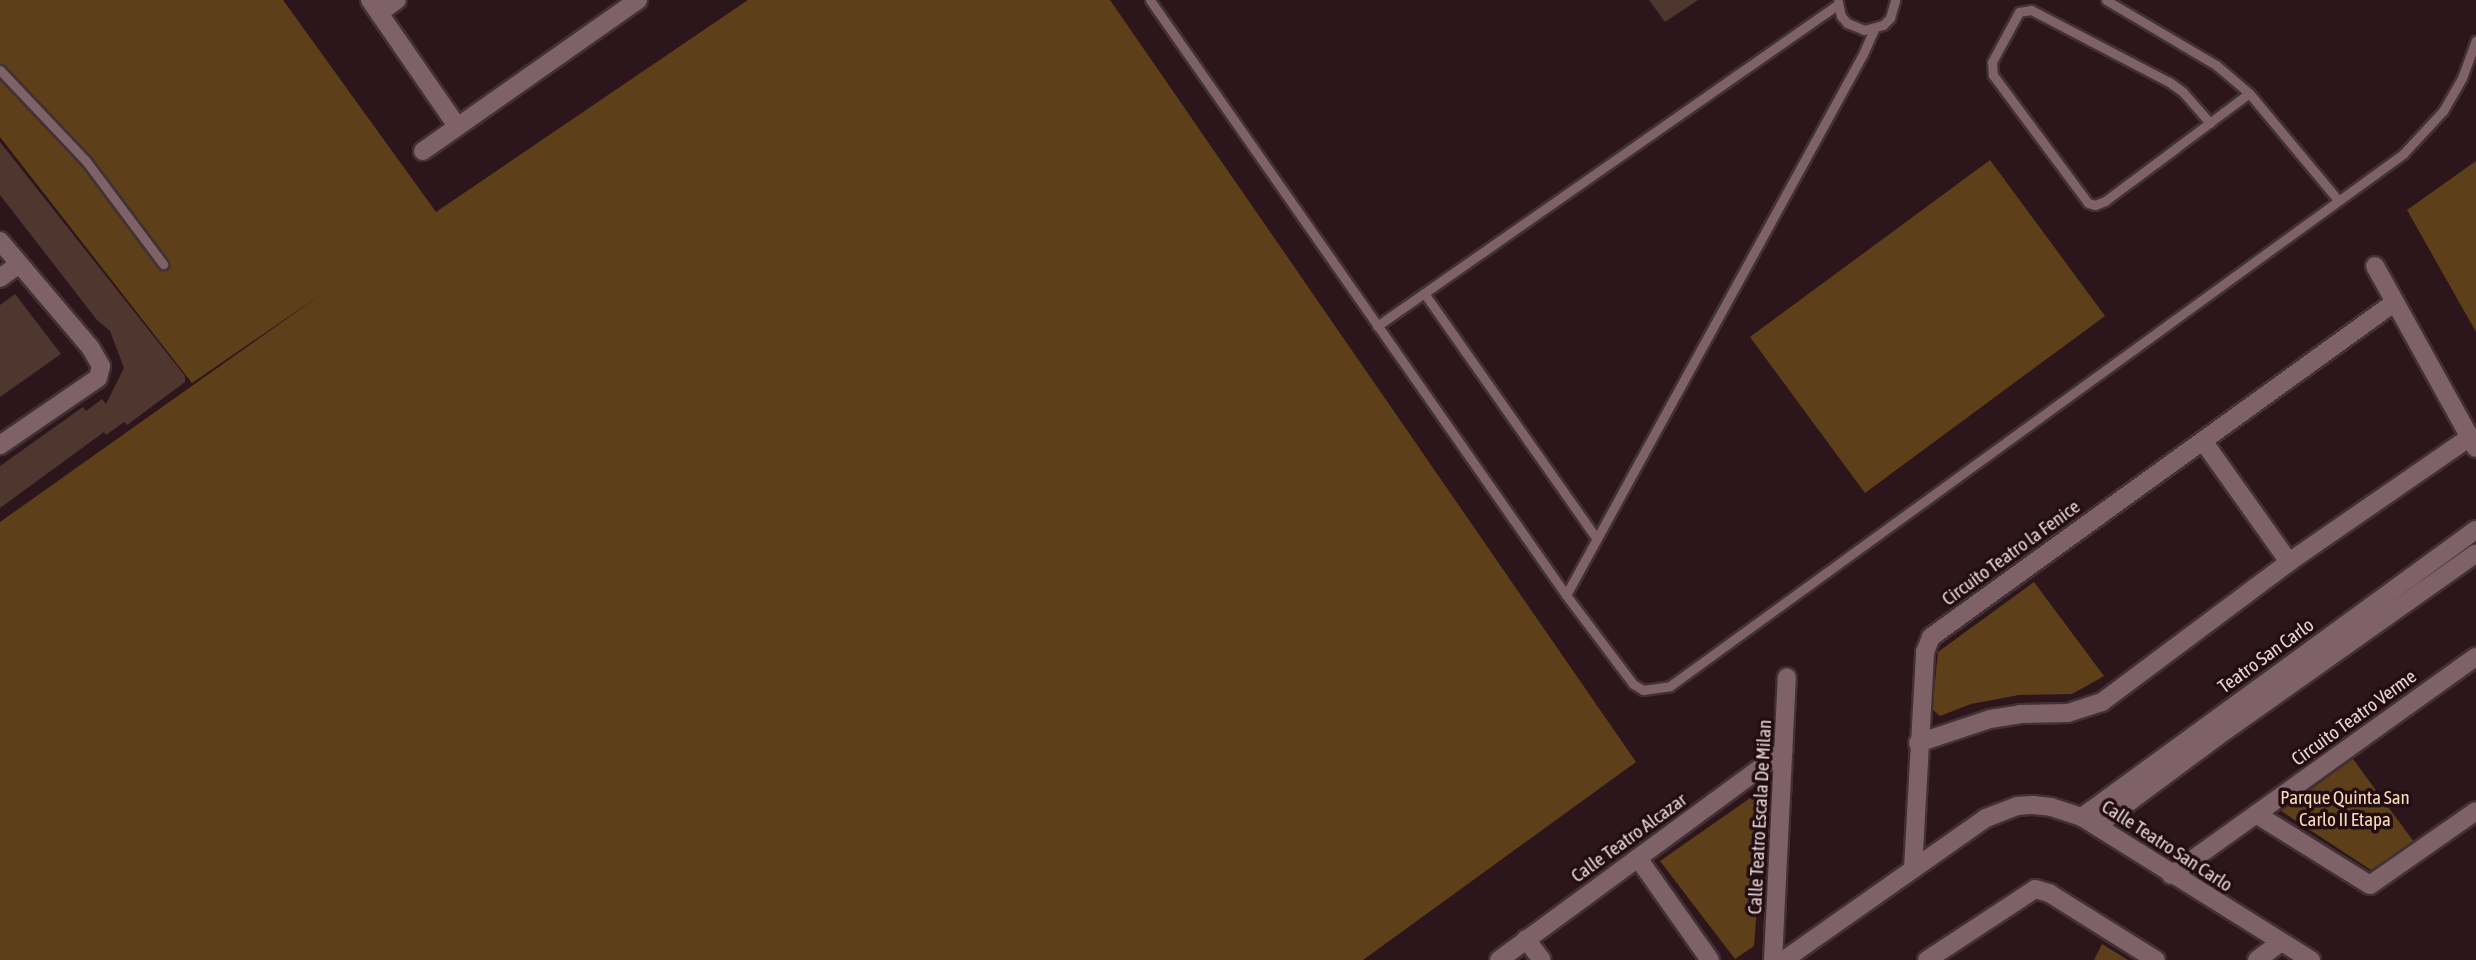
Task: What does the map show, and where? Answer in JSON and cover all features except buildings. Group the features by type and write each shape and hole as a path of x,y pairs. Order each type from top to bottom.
{"street":[{"path":"397,0 374,6 457,126"},
{"path":"423,151 638,0"},
{"path":"0,241 90,346 102,366 98,378 0,445"},
{"path":"0,278 18,265"},
{"path":"1918,743 1990,719 2020,714 2068,713 2102,702 2289,562 2473,442 2375,267"},
{"name":"Circuito Teatro la Fenice","path":"1913,869 1925,652 1931,637 2395,302"},
{"path":"2203,442 2289,562"},
{"name":"Teatro San Carlo","path":"2090,821 2476,530"},
{"name":"Teatro San Carlo","path":"2090,821 2218,736 2476,554"},
{"name":"Circuito Teatro Verme","path":"2171,875 2476,657"},
{"name":"Calle Teatro Escala De Milan","path":"1773,960 1787,677"},
{"name":"Calle Teatro Alcazar","path":"1499,960 1784,751"},
{"name":"Calle Teatro San Carlo","path":"1784,960 1986,818 2017,806 2051,807 2090,821 2171,875 2311,960"},
{"path":"2256,814 2370,885 2476,811"},
{"path":"1638,858 1710,960"},
{"path":"1927,960 2035,889 2049,892 2156,960"},
{"path":"1526,939 1542,960"},
{"path":"2257,960 2281,942"}],"lane":[{"path":"1150,0 1566,595 1633,684 1643,690 1670,686 2403,154 2427,132 2462,78 2476,40"},
{"path":"1377,326 1838,3 1847,23 1864,30 1874,29 1890,18 1895,0"},
{"path":"2106,0 2196,52 2249,93 2338,200"},
{"path":"2210,123 2183,92 2169,82 2031,10 2019,12 1992,62 1993,75 2088,203 2095,205 2105,201 2210,123 2249,93"},
{"path":"1566,595 1864,54 1874,29"},
{"path":"0,70 86,160 163,264"},
{"path":"1424,293 1596,538"}],"green space":[{"path":"0,0 283,0 436,212 748,0 1110,0 1636,762 1363,960 0,960 0,522 323,293 192,383 0,137"},
{"path":"1990,160 2105,316 1865,493 1750,337"},
{"path":"2476,161 2476,332 2407,210"},
{"path":"2034,582 2104,676 2072,694 2019,695 1971,704 1940,716 1932,709 1938,652"},
{"name":"Parque Quinta San Carlo II Etapa","path":"2353,759 2414,842 2371,870 2281,811"},
{"path":"1766,787 1754,946 1735,959 1660,861"},
{"path":"2102,944 2128,960 2094,960"}]}
